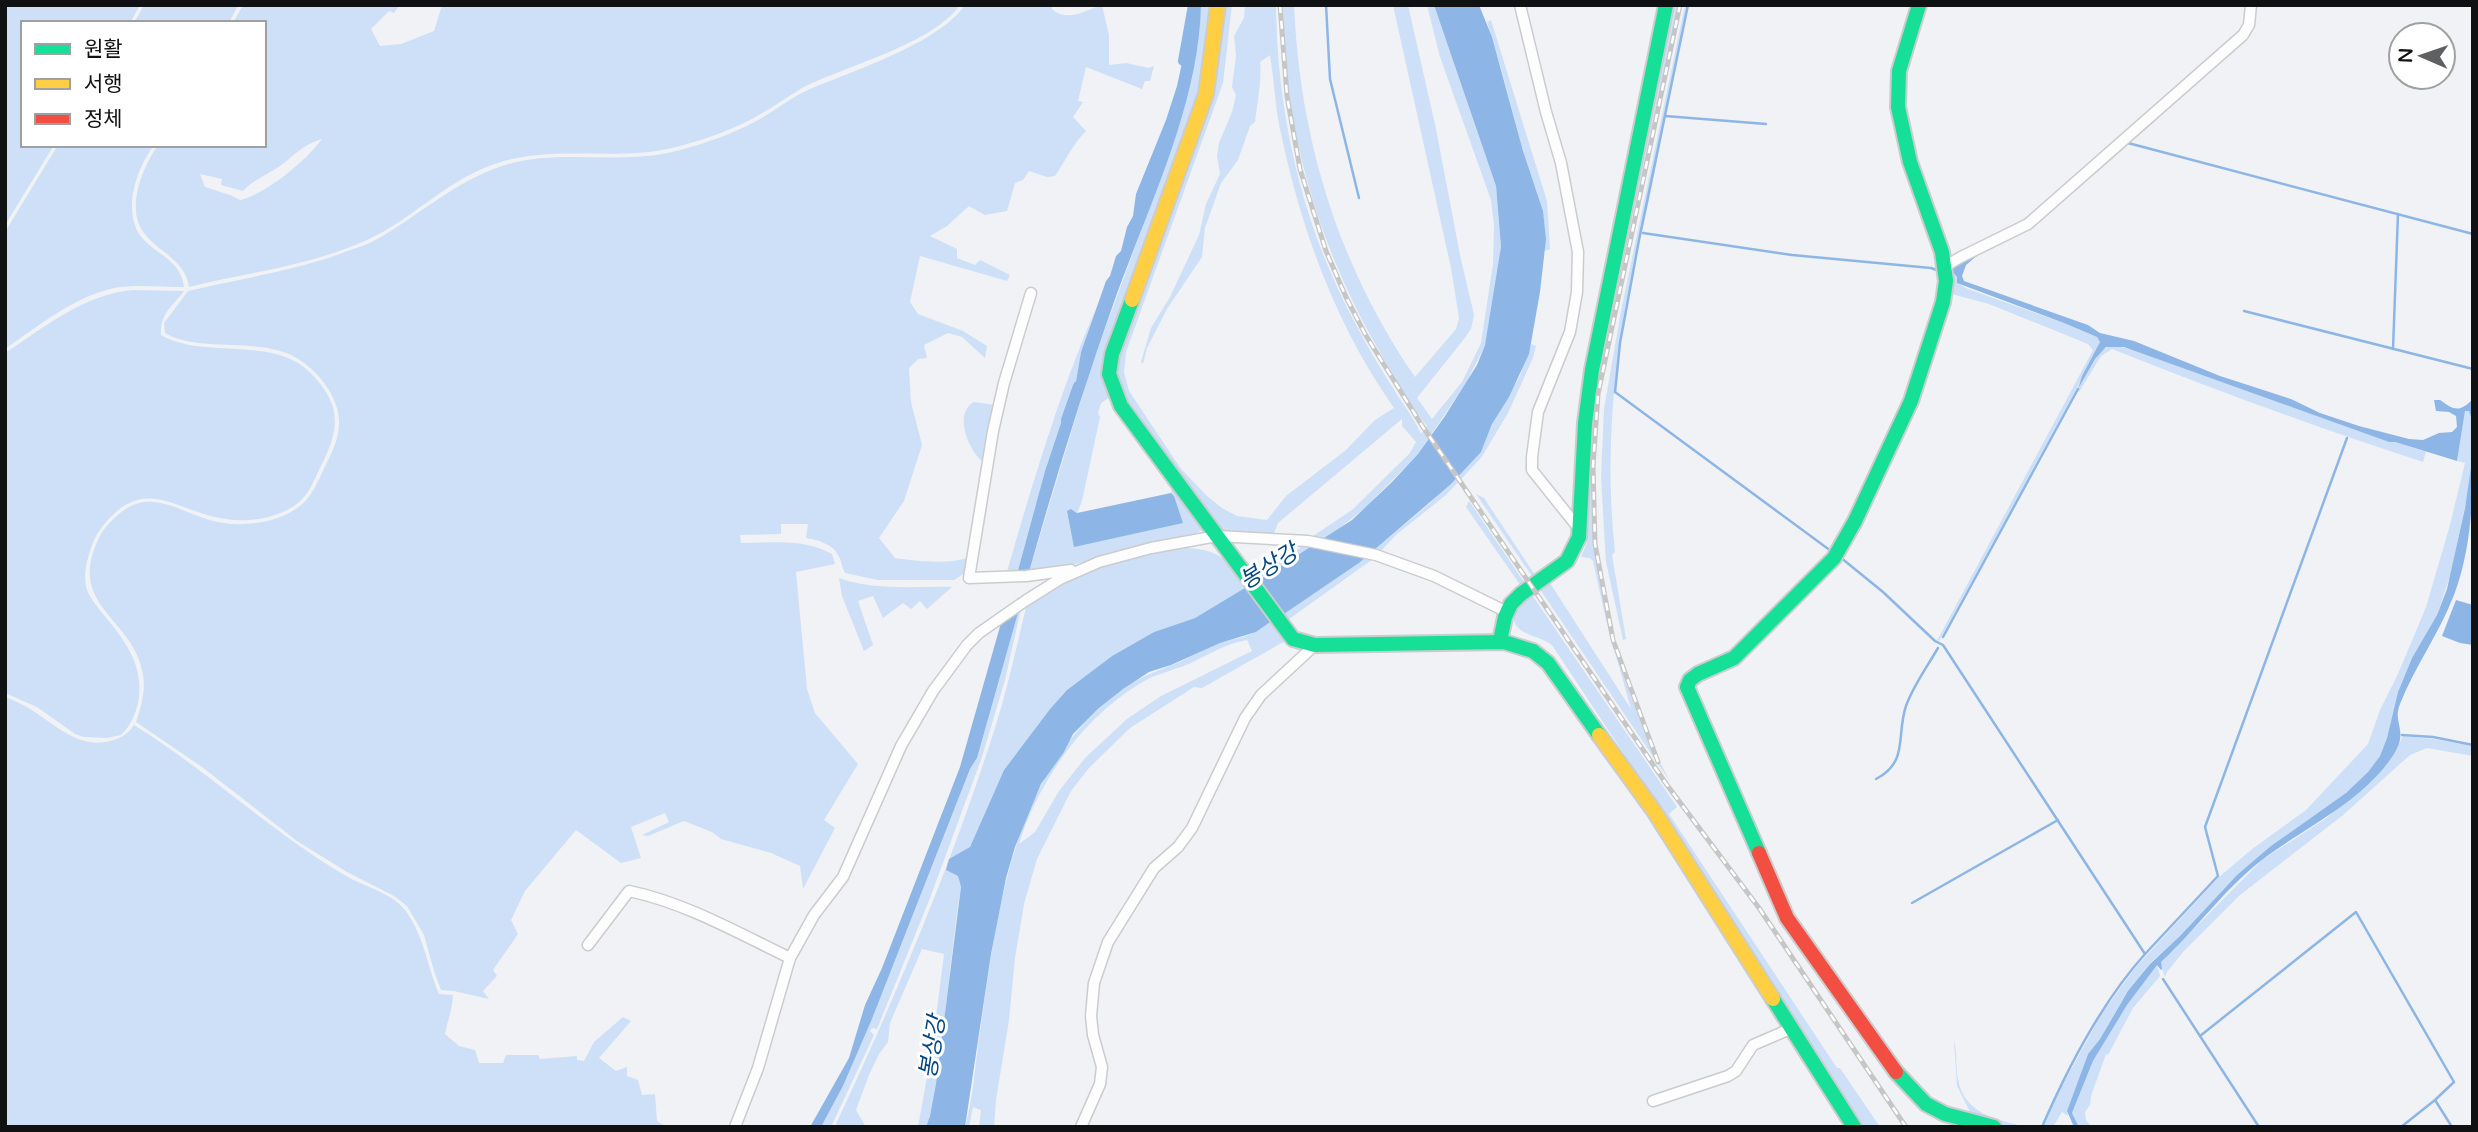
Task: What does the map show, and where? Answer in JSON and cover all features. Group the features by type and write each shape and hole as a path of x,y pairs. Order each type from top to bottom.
{"street":[{"path":"1218,5 1206,94 1112,354 1109,374 1121,406 1288,635 1299,642 1315,645 1500,641 1526,648 1548,663 1654,811 1854,1127"},
{"path":"1520,5 1561,163 1578,252 1577,292 1570,332 1538,412 1532,470 1580,530"},
{"path":"1500,641 1507,612 1521,594 1567,561 1580,530 1585,423 1592,370 1665,5"},
{"path":"1919,5 1899,71 1898,107 1910,162 1946,269 1942,302 1910,401 1855,522 1834,558 1734,658 1698,674 1690,680 1687,687 1780,902 1803,943 1894,1070 1926,1104 1945,1114 1993,1127"},
{"path":"1946,269 1961,257 2028,223 2243,35 2249,25 2251,5"},
{"path":"1031,293 1004,383 993,431 969,578 1026,576 1079,569 1151,548 1217,536 1308,541 1376,555 1434,576 1507,612"},
{"path":"735,1127 758,1068 790,958 814,915 843,877 901,746 933,691 979,633 1025,601 1079,569"},
{"path":"1081,1127 1100,1084 1102,1066 1091,1016 1094,983 1108,942 1154,868 1178,848 1192,828 1245,718 1261,695 1315,645"},
{"path":"588,945 629,891 659,897 684,907 790,958"},
{"path":"1653,1101 1728,1076 1736,1070 1753,1045 1790,1029"}],"shaded area":[{"path":"5,5 140,5 131,21 21,21 21,147 53,147 5,225"},
{"path":"144,5 238,5 230,21 135,21"},
{"path":"243,5 400,5 394,13 389,11 371,29 380,46 401,44 434,31 442,5 960,5 947,19 909,43 802,88 768,110 714,136 648,152 545,154 504,161 466,177 385,231 345,249 301,262 189,287 187,277 177,263 150,240 139,223 136,200 147,165 157,147 266,147 266,21 234,21","holes":["322,139 296,166 262,191 240,200 205,187 200,174 222,179 221,185 243,191 304,147"]},
{"path":"965,5 1052,5 1052,9 1058,13 1070,15 1102,5 1109,35 1109,65 1126,63 1149,68 1154,66 1150,81 1145,81 1142,89 1086,67 1078,101 1083,102 1073,117 1086,131 1055,176 1047,177 1029,171 1023,180 1015,183 1007,211 985,215 969,206 947,226 930,236 957,249 957,258 975,265 980,260 1010,275 1007,281 920,256 910,302 918,314 963,331 987,346 985,358 962,337 948,333 924,345 927,358 918,359 909,368 911,402 922,445 904,501 879,538 895,558 943,562 969,557 966,572 954,580 878,580 845,573 836,551 820,541 806,538 808,524 781,524 781,534 740,535 741,543 787,542 821,549 832,554 835,564 796,572 807,689 815,713 858,764 824,820 835,828 803,889 800,866 771,853 721,839 712,832 684,821 648,836 642,835 669,822 665,813 631,827 641,858 621,863 576,830 525,891 511,920 518,934 493,970 497,976 483,991 489,999 441,990 424,935 407,906 297,841 202,767 136,722 144,687 137,656 128,639 96,597 90,580 91,561 103,531 130,506 152,502 209,520 232,524 256,523 280,517 300,506 312,492 333,449 339,427 338,411 331,394 314,371 300,360 268,348 196,343 180,339 165,333 164,323 188,291 300,266 368,244 469,180 505,165 545,158 648,156 668,153 726,135 758,120 808,90 915,44 952,19"},
{"path":"1201,5 1213,5 1208,64 1105,374 1204,529 1191,536 1086,562 1029,572 1090,370 1174,141 1197,42","holes":["1110,397 1172,489 1174,496 1067,515 1071,509 1077,513 1082,501 1101,403"]},
{"path":"1224,5 1232,5 1223,83 1126,352 1124,372 1129,391 1181,469 1208,497 1237,516 1267,520 1286,496 1346,450 1375,420 1394,408 1354,343 1310,239 1298,203 1280,129 1270,55 1260,62 1255,122 1250,126 1238,160 1221,183 1205,228 1202,257 1167,309 1147,348 1143,364 1141,362 1151,328 1170,297 1199,235 1206,204 1220,174 1217,156 1219,143 1236,95 1232,87 1236,55 1234,36 1244,18 1245,5 1276,5 1281,86 1287,127 1306,206 1335,283 1353,319 1421,434 1427,426 1404,393 1361,318 1324,233 1298,144 1285,52 1283,5 1294,5 1305,104 1328,200 1344,246 1364,291 1415,377 1456,329 1459,318 1451,268 1393,5 1408,5 1474,315 1471,329 1417,398 1432,419 1462,382 1481,343 1493,264 1494,226 1491,200 1440,57 1427,5 1434,5 1496,186 1501,247 1485,345 1466,383 1418,454 1366,507 1336,531 1256,582 1252,577 1300,548 1301,544 1352,510 1410,453 1416,442 1402,426 1402,419 1278,523 1274,533 1222,533 1123,399 1116,377 1120,352 1191,154"},
{"path":"1672,5 1678,5 1604,351 1594,462 1595,517 1601,573 1611,627 1626,681 1646,733 1671,783 1539,588 1550,583 1631,709 1593,561 1581,557 1587,542 1588,455 1593,399"},
{"path":"1685,5 1688,5 1625,310 1614,390 1610,471 1615,552 1612,555 1626,639 1623,640 1606,562 1601,478 1604,409 1621,311"},
{"path":"2252,5 2253,30 2031,224 1950,269 1957,277 1957,283 1968,289 2064,323 2097,337 2100,342 1939,641 1936,640 2093,350 2088,344 1989,304 1948,293 1949,268 2029,224 2245,36 2251,25"},
{"path":"1491,20 1547,201 1550,249 1544,251 1543,213 1487,22"},
{"path":"57,147 153,147 142,165 134,188 134,223 145,241 178,270 184,287 131,286 99,292 57,313 5,349 5,232"},
{"path":"132,290 184,291 171,306 161,327 161,335 176,342 263,352 296,362 320,383 329,397 335,420 328,450 307,493 298,503 279,514 233,520 211,516 164,500 141,499 117,511 102,526 89,555 86,586 92,600 118,633 136,665 139,677 138,703 134,716 121,735 107,738 84,737 75,734 37,707 5,693 5,353 81,305 114,293"},
{"path":"1096,308 1081,352 1072,405 1063,417 1045,471 1017,574 1006,575 1058,407"},
{"path":"1531,344 1536,346 1533,358 1508,413 1481,458 1446,495 1397,534 1373,559 1285,622 1281,616 1359,563 1430,503 1481,451 1492,424 1520,376"},
{"path":"2112,345 2139,351 2389,442 2426,452 2423,462 2267,408 2112,349 2101,356 2079,392 2078,389 2092,364 2101,352"},
{"path":"974,402 996,405 984,463 973,451 964,424 964,415"},
{"path":"2465,410 2473,415 2473,454 2451,573 2437,615 2412,658 2398,692 2380,756 2346,793 2237,875 2180,936 2150,963 2088,1054 2067,1111 2068,1116 2062,1112 2053,1127 2043,1127 2057,1095 2101,1015 2135,968 2219,877 2306,810 2368,744 2380,710 2426,607 2450,525 2465,463 2457,461"},
{"path":"1476,494 1484,498 1537,578 1534,579"},
{"path":"1469,501 1526,585 1523,589 1466,507"},
{"path":"1185,548 1207,551 1222,558 1248,586 1195,618 1154,632 1112,656 1067,690 1004,770 970,847 961,854 958,876 961,887 937,1081 926,1127 918,1127 932,1049 944,954 922,949 890,1023 888,1042 869,1075 856,1110 866,1127 839,1127 836,1124 942,879 978,779 1000,713 1027,603 1084,573 1124,559"},
{"path":"839,578 866,585 952,587 927,609 920,601 911,609 903,603 883,618 873,596 858,601 873,645 864,651 842,596"},
{"path":"1532,595 1677,807 1669,814 1837,1068 1840,1068 1880,1127 1863,1127 1748,953 1665,816 1552,645 1526,633 1516,625 1514,611"},
{"path":"1021,609 1005,680 982,757 930,898 877,1029 872,1028 870,1031 874,1035 831,1127 821,1127 843,1086 872,1019 970,769 977,758"},
{"path":"1273,620 1287,640 1202,688 1194,687 1130,728 1089,768 1071,791 1037,859 1024,904 994,1127 979,1127 981,1110 973,1107 969,1127 965,1127 993,942 1003,894 1015,848 1032,804 1055,762 1083,724 1120,691 1143,677 1215,645 1251,634","holes":["1247,640 1252,651 1161,696 1127,719 1085,758 1059,791 1035,832 1019,844 1039,795 1053,772 1068,750 1105,710 1148,679 1226,646"]},
{"path":"5,697 83,741 108,742 123,736 134,725 318,859 400,904 417,930 439,994 453,995 445,1034 459,1046 475,1050 479,1063 503,1063 506,1055 538,1055 540,1059 577,1056 577,1060 584,1061 594,1042 623,1017 631,1021 599,1058 616,1071 627,1067 627,1076 638,1080 642,1095 655,1094 657,1121 663,1127 5,1127"},
{"path":"2403,736 2473,746 2473,756 2427,748 2410,755 2342,816 2240,895 2183,952 2165,977 2160,963 2262,860 2325,819 2369,782 2393,755"},
{"path":"2157,964 2160,976 2133,1008 2108,1055 2106,1054 2090,1105 2085,1112 2091,1127 2079,1127 2072,1113 2093,1061 2127,1005"},
{"path":"1954,1041 1958,1079 1967,1100 1993,1118 2025,1127 2006,1127 1972,1116 1957,1086"}],"water":[{"path":"1191,5 1201,5 1198,43 1182,118 1092,367 1029,572 1017,574 1045,471 1063,417 1072,405 1081,352 1106,281 1116,256 1121,251 1127,227 1133,216 1136,194 1177,86"},
{"path":"1434,5 1479,5 1492,37 1523,151 1543,211 1546,239 1529,354 1509,397 1492,424 1481,452 1451,484 1359,563 1281,616 1256,582 1352,520 1391,483 1418,454 1445,416 1477,365 1485,345 1501,247 1496,186"},
{"path":"1985,249 1966,265 1962,276 1964,281 2088,325 2100,333 2134,341 2220,376 2291,399 2320,413 2359,426 2423,440 2439,433 2452,432 2457,427 2456,416 2449,412 2436,411 2434,400 2460,408 2473,399 2473,415 2471,417 2469,411 2465,411 2457,461 2389,442 2124,347 2106,347 2095,359 2078,389 2100,342 2097,337 1957,283 1957,277 1950,269"},
{"path":"2473,454 2470,525 2460,578 2448,609 2400,704 2400,739 2394,754 2381,771 2350,800 2248,871 2161,962 2161,970 2157,965 2127,1005 2093,1061 2072,1113 2079,1127 2074,1127 2067,1111 2088,1054 2128,991 2150,964 2237,875 2271,846 2346,793 2380,756 2398,692 2412,658 2437,615 2447,589 2465,508"},
{"path":"1171,493 1183,523 1074,547 1067,511 1071,509 1077,513"},
{"path":"1248,586 1273,620 1256,632 1220,643 1149,672 1123,689 1073,734 1064,752 1041,784 1015,847 1006,878 991,954 965,1127 926,1127 936,1084 961,887 958,876 946,870 949,859 970,847 1004,770 1067,690 1112,656 1154,632 1195,618"},
{"path":"2456,600 2473,605 2473,645 2442,636"},
{"path":"1018,613 977,758 970,769 872,1019 843,1086 821,1127 810,1127 849,1058 865,1005 960,767 1001,623"}],"waterway":[{"path":"1183,61 1193,5"},
{"path":"1326,5 1330,79 1359,198"},
{"path":"1688,5 1639,240 1620,343 1615,392 1831,551"},
{"path":"1665,116 1766,124"},
{"path":"2096,171 2154,120"},
{"path":"2128,143 2473,234"},
{"path":"2393,349 2398,214"},
{"path":"1643,233 1792,255 1931,268 1939,271"},
{"path":"2244,311 2473,369"},
{"path":"1066,420 1078,386"},
{"path":"1943,637 2078,389"},
{"path":"2145,954 2218,876 2205,827 2347,438"},
{"path":"1840,557 1883,592 1935,641 1943,645 2145,954 2100,1014 2042,1127"},
{"path":"1876,779 1886,772 1897,756 1906,706 1938,648"},
{"path":"2402,735 2433,737 2473,745"},
{"path":"1912,903 2058,820"},
{"path":"2200,1036 2356,912 2454,1082 2435,1100"},
{"path":"2163,979 2259,1127"},
{"path":"2401,1127 2435,1100 2452,1127"}],"railway":[{"path":"1280,5 1287,96 1300,169 1326,251 1365,334 1421,424 1667,785 1759,908 1906,1127"},
{"path":"1658,762 1613,640 1595,544 1593,466 1598,394 1680,5"}],"traffic: fast":[{"path":"1500,641 1511,604 1567,561 1579,537 1585,423 1592,370 1666,5"},
{"path":"1759,853 1687,687 1690,680 1698,674 1734,658 1834,558 1855,521 1911,401 1943,302 1946,281 1942,252 1910,162 1898,107 1899,71 1919,5"},
{"path":"1132,300 1112,354 1109,374 1121,406 1293,639 1315,645 1504,642 1533,651 1548,663 1599,735"},
{"path":"1773,999 1854,1127"},
{"path":"1896,1072 1926,1104 1945,1114 1994,1127"}],"traffic: slow":[{"path":"1132,300 1206,94 1218,5"},
{"path":"1599,735 1654,811 1773,999"}],"traffic: jam":[{"path":"1759,853 1787,918 1896,1072"}],"water label":[{"name":"봉상강","path":"1269,567"},
{"name":"봉상강","path":"933,1047"}]}
